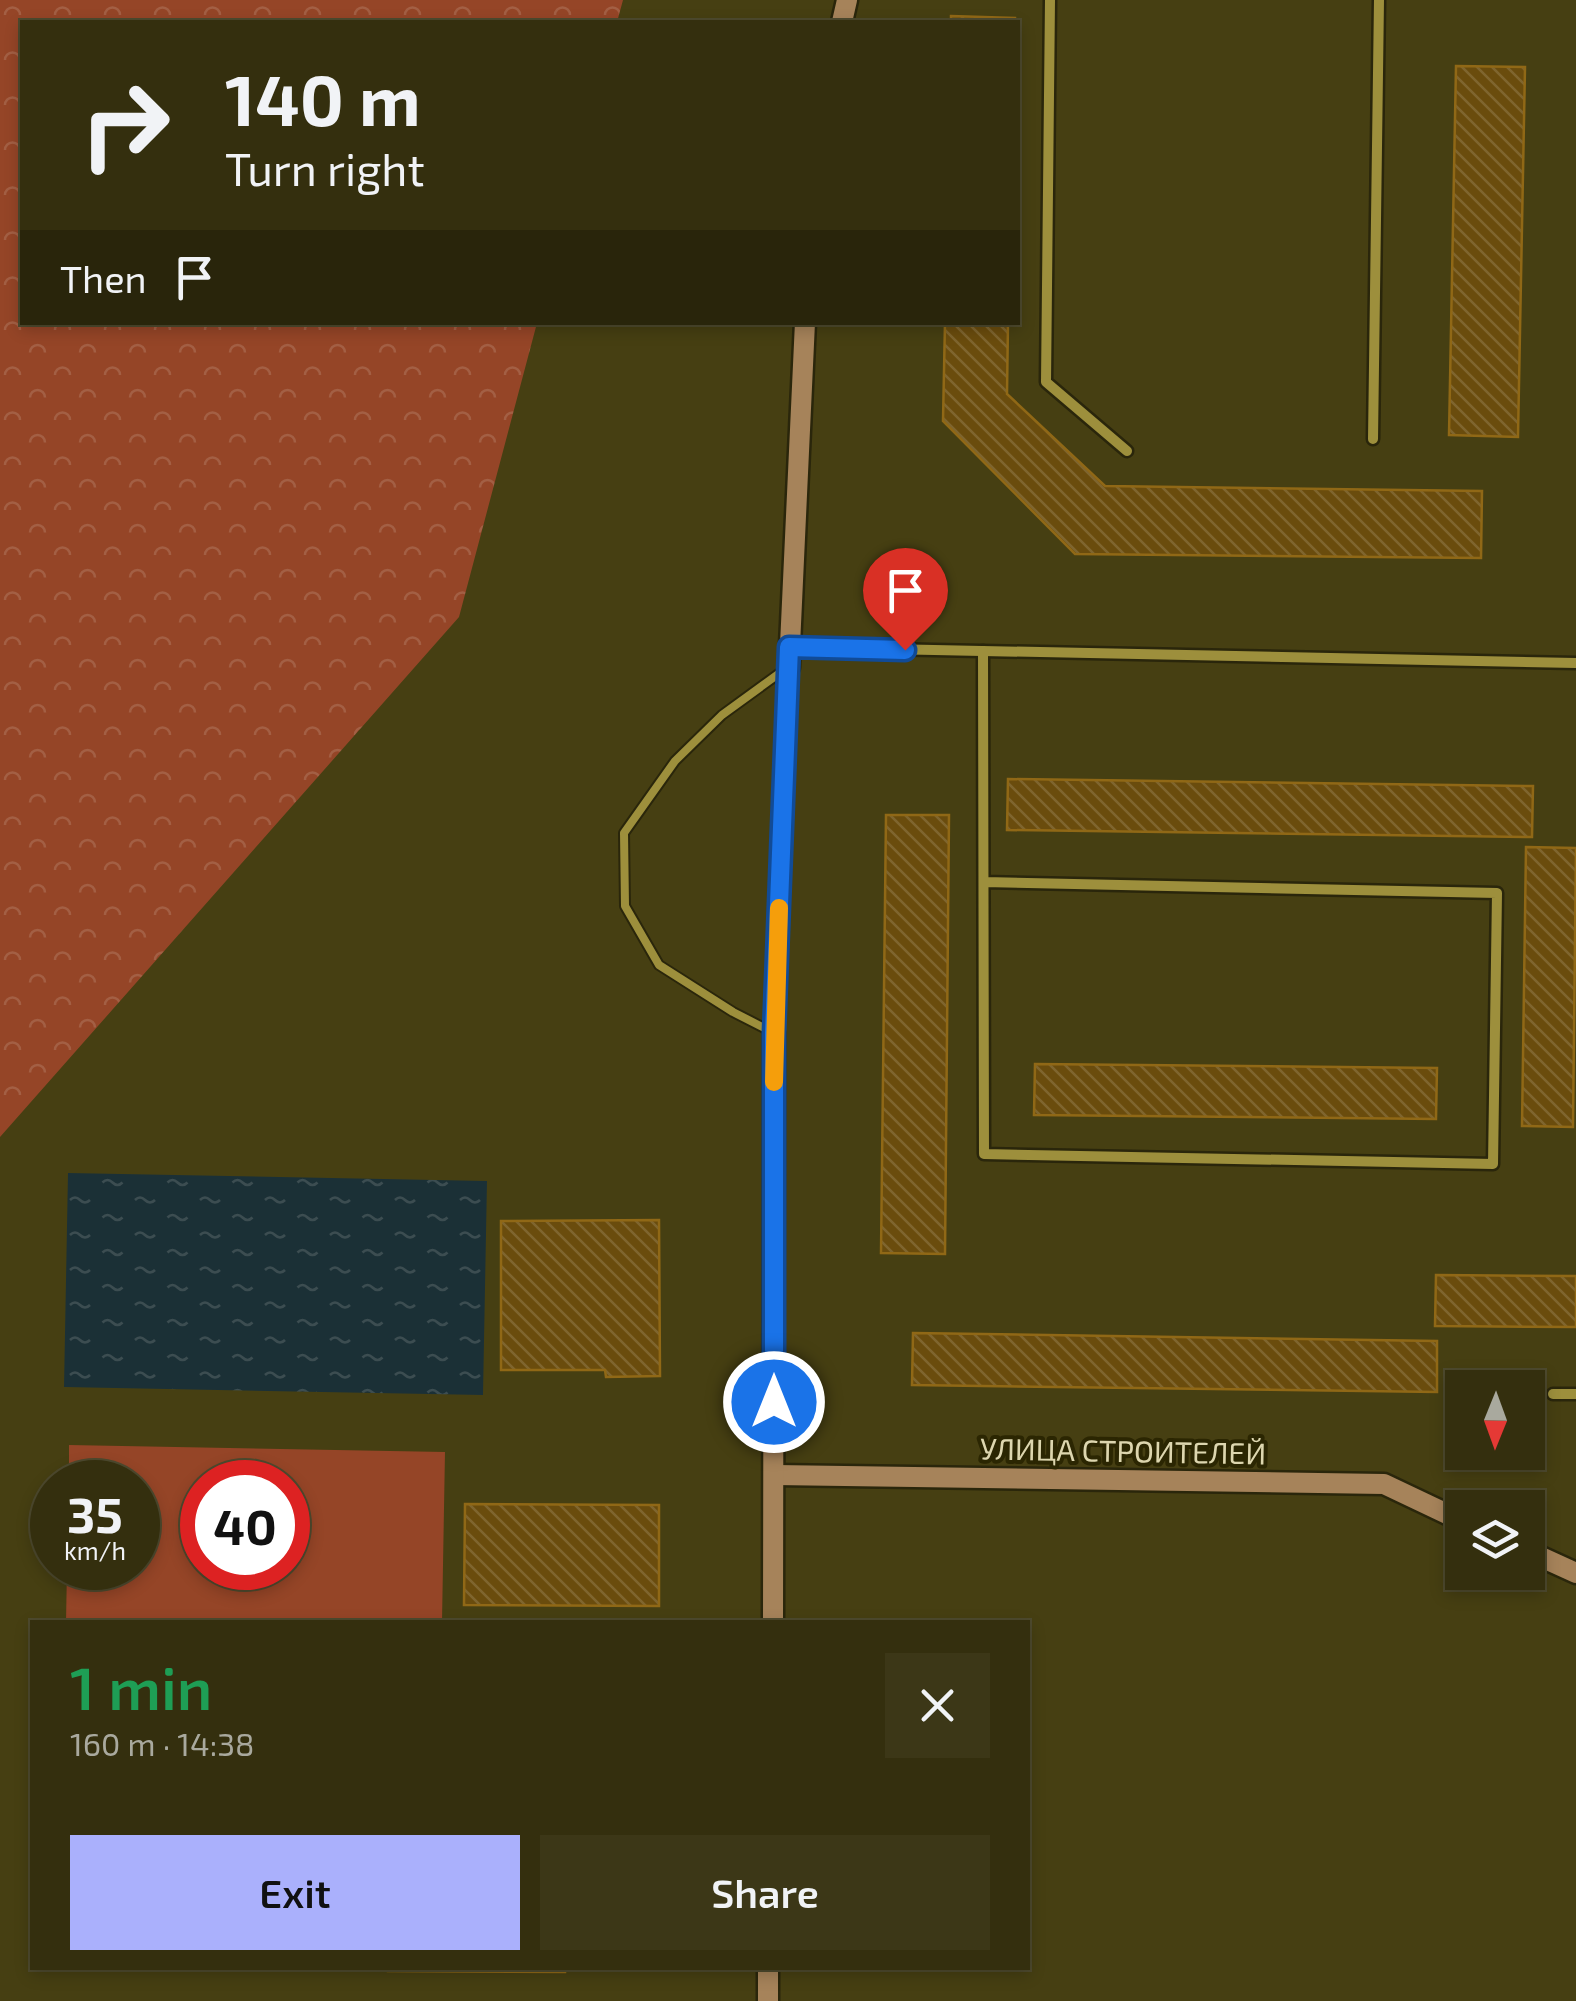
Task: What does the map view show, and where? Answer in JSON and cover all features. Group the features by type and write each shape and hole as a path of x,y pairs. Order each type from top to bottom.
{"street":[{"path":"1050,0 1046,382 1127,451"},
{"path":"1373,439 1378,0"},
{"path":"773,1620 774,1033 805,325"},
{"path":"789,657 982,651 1576,662"},
{"path":"982,651 984,1154 1494,1164 1497,893 984,882"},
{"path":"1553,1394 1576,1394"},
{"name":"УЛИЦА СТРОИТЕЛЕЙ","path":"775,1475 1384,1484 1445,1513"},
{"path":"1545,1559 1576,1574"},
{"path":"768,1970 768,2001"}],"lane":[{"path":"774,1033 659,965 625,906 624,833 674,761 789,657"}],"green space":[{"path":"0,0 623,0 618,20 20,20 20,325 536,325 459,617 0,1137"},
{"path":"69,1445 445,1452 442,1620 66,1620 67,1590 160,1590 160,1460 69,1460"}],"water":[{"path":"68,1173 487,1181 483,1395 64,1387"}],"building":[{"path":"951,16 1015,18 1015,20 951,20"},
{"path":"1456,66 1525,67 1518,437 1449,435"},
{"path":"945,325 1008,325 1007,394 1105,486 1482,491 1481,558 1075,554 943,421"},
{"path":"1008,779 1533,786 1532,837 1007,830"},
{"path":"886,815 949,815 945,1254 881,1253"},
{"path":"1526,847 1576,848 1573,1127 1522,1126"},
{"path":"1035,1064 1437,1068 1436,1119 1034,1115"},
{"path":"659,1220 660,1376 606,1377 605,1370 501,1370 501,1221"},
{"path":"1436,1275 1576,1276 1576,1327 1435,1326"},
{"path":"913,1333 1437,1341 1437,1392 912,1385"},
{"path":"465,1504 659,1505 659,1606 464,1605"},
{"path":"565,1970 565,1972 388,1971"}],"slow traffic":[{"path":"774,1082 779,908"}],"route":[{"path":"774,1402 774,1033 789,647 905,650"}]}
